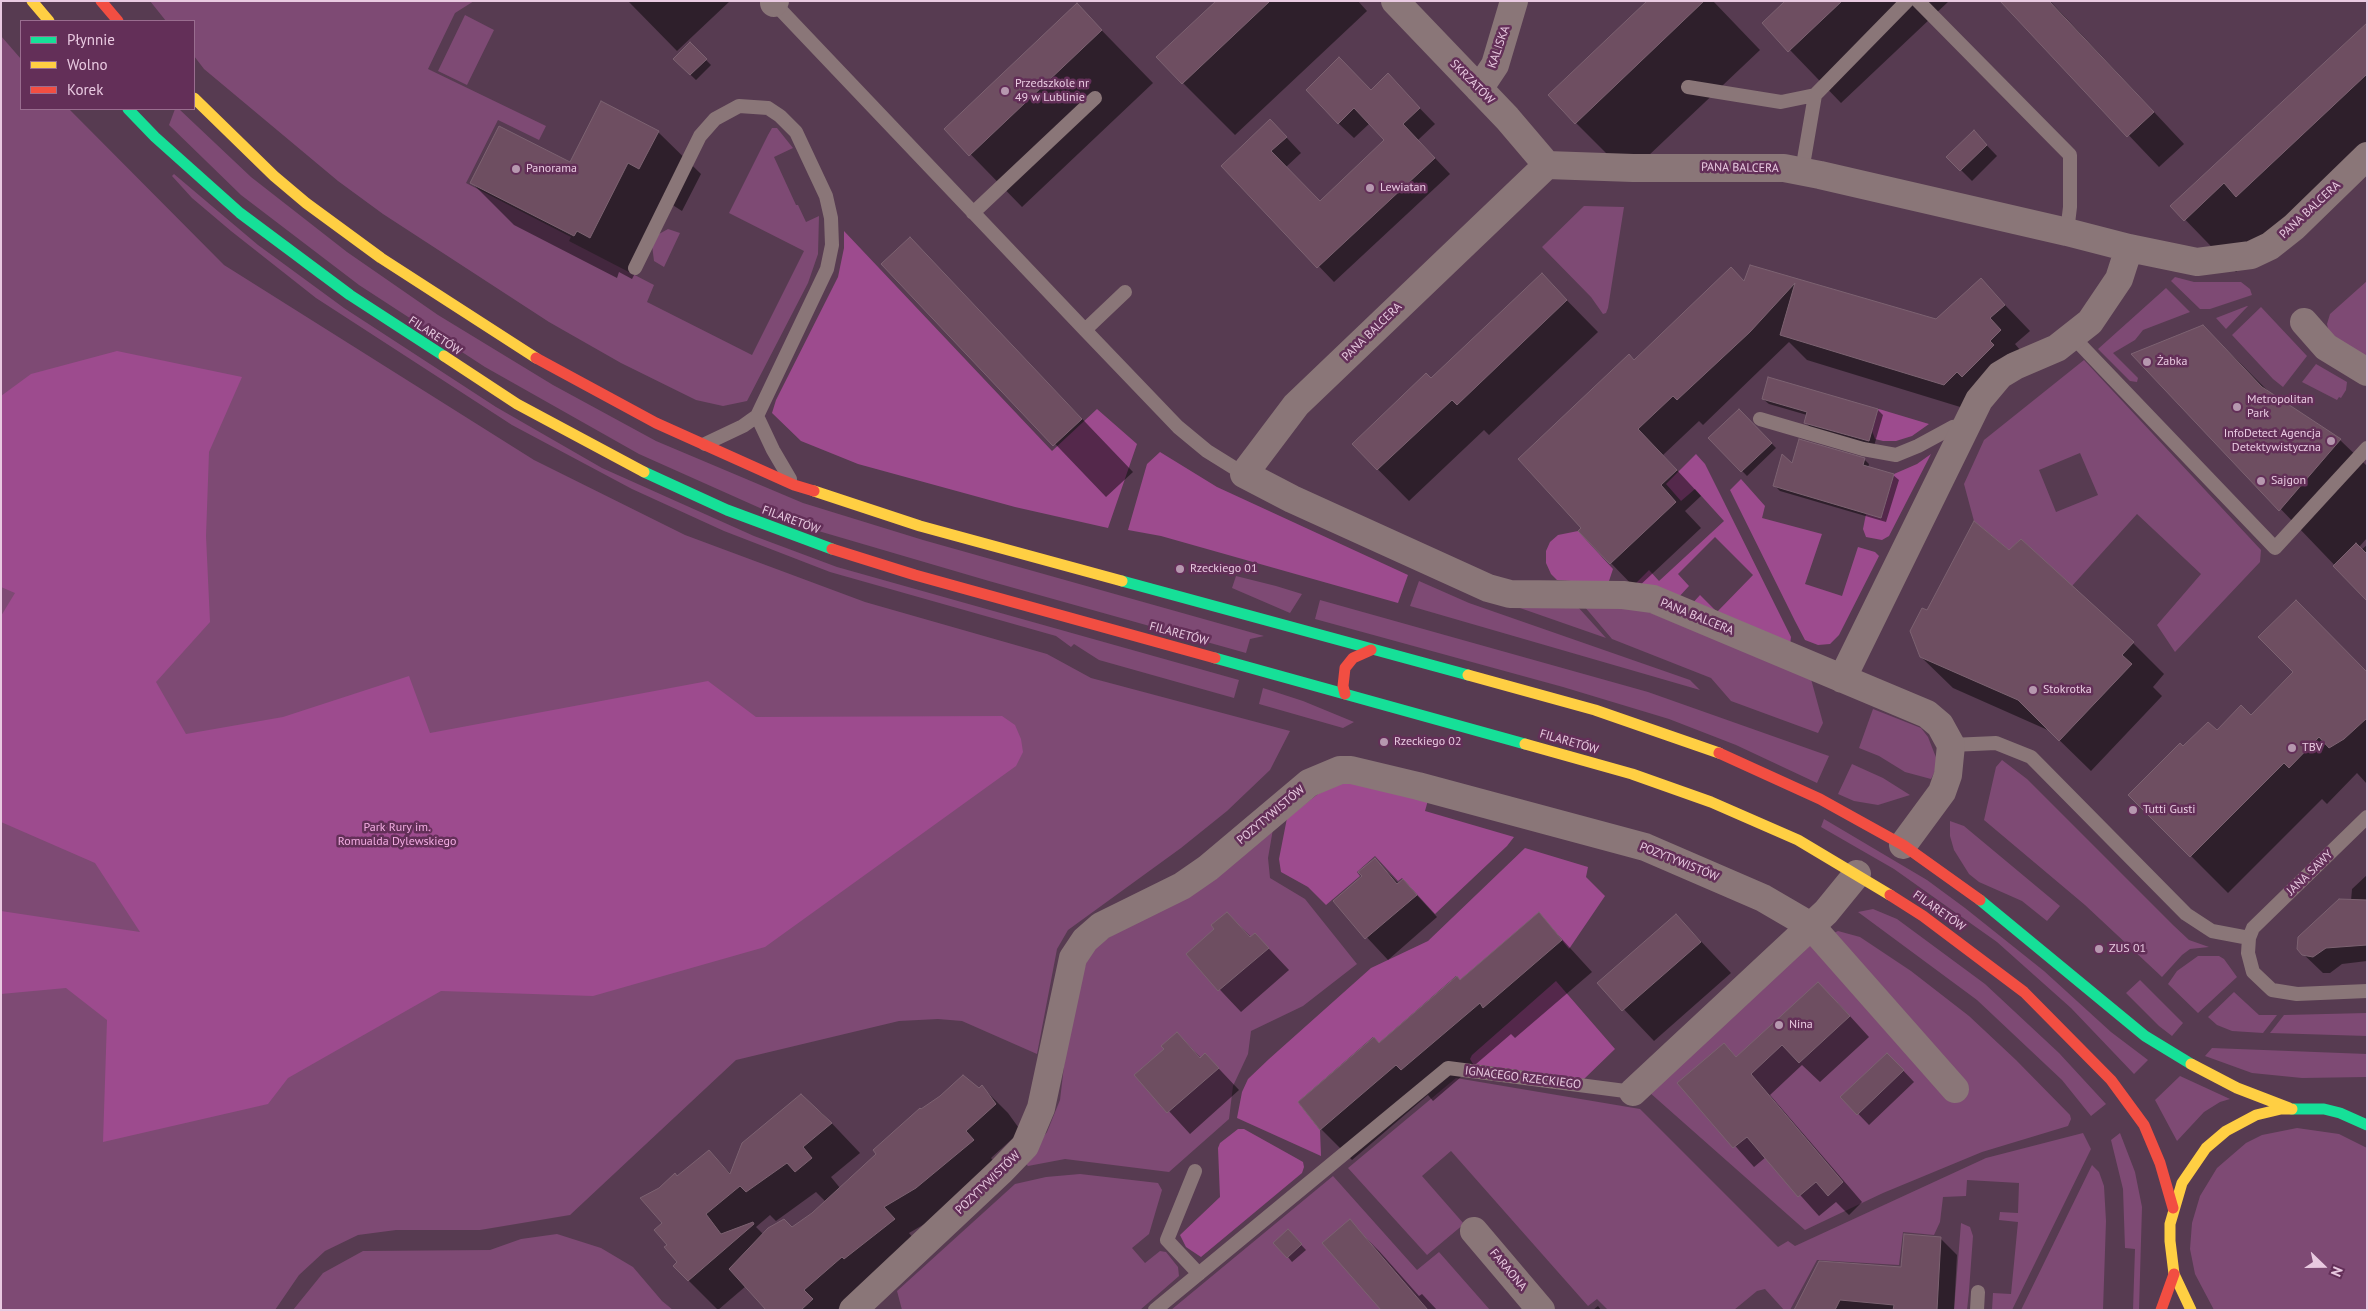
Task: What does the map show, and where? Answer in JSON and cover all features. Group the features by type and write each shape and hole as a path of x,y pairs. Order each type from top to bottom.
{"main road":[{"path":"32,1 48,20"},
{"path":"101,1 117,20"},
{"path":"195,99 274,176 306,203 382,258 547,365 613,401 702,445 794,485 920,526 1595,710 1667,733 1720,753 1820,799 1903,845 1963,886 2145,1036 2168,1052 2237,1088 2289,1108"},
{"name":"FILARETÓW","path":"129,110 155,137 240,213 350,295 517,404 622,462 727,510 836,551 972,591 1632,774 1703,799 1798,840 1857,874 1923,916 1981,957 2024,992 2094,1060 2144,1126 2160,1163 2174,1208"},
{"path":"1345,694 1345,668 1353,658 1371,650"},
{"path":"2191,1310 2174,1274 2170,1241 2174,1208 2186,1176 2195,1161 2212,1142 2248,1118 2289,1108 2315,1108 2348,1116 2367,1125"},
{"path":"2348,1116 2367,1110"},
{"path":"2162,1310 2174,1274"}],"street":[{"name":"SKRZATÓW","path":"1395,1 1507,118 1547,164"},
{"name":"KALISKA","path":"1479,89 1495,65 1514,1"},
{"name":"PANA BALCERA","path":"1950,745 1940,725 1927,714 1653,599 1624,594 1510,594 1488,588 1292,499 1244,474 1296,405 1547,164 1633,168 1768,167 1802,171 2129,248 2197,262 2251,255 2270,246 2294,226 2367,156"},
{"path":"1842,679 1979,400 2000,376 2015,366 2057,348 2090,322 2120,279 2129,248"},
{"path":"2304,322 2326,347 2367,372"},
{"path":"1903,845 1942,792 1948,776 1950,745"},
{"name":"POZYTYWISTÓW","path":"853,1310 1001,1172 1025,1146 1041,1108 1073,958 1085,940 1102,926 1182,886 1208,868 1309,783 1330,773 1352,770 1645,847 1755,894 1811,926 1955,1090"},
{"name":"IGNACEGO RZECKIEGO","path":"1633,1092 1826,912 1857,874"},
{"name":"FARAONA","path":"1474,1231 1541,1310"}],"lane":[{"path":"1688,87 1781,102 1815,95 1908,1"},
{"path":"1918,1 2070,155 2070,207 2067,232"},
{"path":"774,2 1178,428 1208,451 1244,474"},
{"path":"1802,171 1815,95"},
{"path":"973,213 1095,98"},
{"path":"634,268 700,136 715,119 739,106 768,108 780,116 796,132 826,196 831,218 832,245 823,276 758,416 743,426 702,445"},
{"path":"1085,330 1125,292"},
{"path":"2072,337 2275,548 2367,448"},
{"path":"758,416 773,450 794,485"},
{"path":"1760,419 1863,449 1896,455 1918,446 1953,427 1967,425"},
{"path":"1950,745 1996,743 2031,757 2186,914 2212,931 2251,933 2250,966 2253,972 2272,990 2297,994 2367,991"},
{"name":"JANA SAWY","path":"2251,933 2367,817"},
{"name":"IGNACEGO RZECKIEGO","path":"1156,1310 1448,1068 1633,1092"},
{"path":"1195,1171 1167,1240 1199,1274"},
{"path":"1977,1310 1978,1292"}],"green space":[{"path":"150,1 474,1 455,13 428,69 546,126 539,140 498,120 466,183 571,237 569,241 654,285 647,302 752,355 804,251 729,213 768,135 772,128 777,128 793,148 774,157 796,205 798,205 806,222 819,216 818,254 808,283 747,401 723,406 696,400 621,363 549,322 383,214 338,181 204,69 195,57 195,20 165,20"},
{"path":"465,15 494,30 467,85 438,71"},
{"name":"Park Rury im. Romualda Dylewskiego","path":"1,36 20,58 20,110 70,110 224,265 534,460 685,535 865,602 1047,654 1091,678 1290,731 1270,770 1227,811 1181,848 1068,930 1057,949 1037,1054 962,1021 938,1019 899,1021 736,1060 570,1215 480,1230 396,1230 358,1235 325,1251 299,1275 275,1310 1,1310"},
{"path":"175,110 180,110 251,177 347,252 438,315 553,385 656,441 803,503 923,540 1264,636 1250,639 1246,653 989,581 798,525 639,454 485,367 359,285 241,195 169,125"},
{"path":"174,174 258,245 344,308 496,407 602,468 754,536 837,567 1239,680 1234,698 1099,660 1074,644 1071,647 1056,636 830,572 724,531 632,489 512,425 316,298 192,198 172,176"},
{"path":"1584,206 1624,207 1608,308 1606,313 1603,314 1591,297 1542,247"},
{"path":"668,229 680,233 664,267 654,261 652,245 659,234"},
{"path":"844,231 1052,451 1097,409 1137,444 1108,528 1015,507 858,464 801,441 772,413 776,400 838,277 844,248"},
{"path":"2175,277 2194,282 2241,282 2250,289 2252,295 2210,309 2200,309 2171,281"},
{"path":"2367,281 2367,358 2329,333 2327,324 2330,314"},
{"path":"2166,288 2190,312 2143,330 2135,340 2113,353 2138,378 2137,382 2130,381 2098,349"},
{"path":"2247,306 2226,329 2216,318"},
{"path":"2261,307 2307,356 2283,387 2273,379 2232,335"},
{"path":"117,351 242,377 209,452 206,536 210,622 156,682 186,734 283,717 409,676 430,733 708,681 756,717 1002,716 1015,725 1021,739 1023,752 1016,766 765,947 593,996 441,991 288,1078 268,1104 103,1142 107,1020 66,988 1,994 1,911 140,932 95,863 1,822 1,616 15,593 1,587 1,396 31,374"},
{"path":"2084,360 2261,550 2260,562 2175,652 2157,625 2201,574 2137,514 2072,586 2021,539 2009,550 1974,521 1964,484 1984,440","holes":["2080,453 2098,495 2056,512 2039,470"]},
{"path":"2316,364 2347,382 2346,390 2341,398 2339,397 2337,400 2302,382"},
{"path":"1878,409 1929,424 1912,436 1896,441 1875,439 1872,431"},
{"path":"1160,452 1217,487 1408,575 1398,603 1161,536 1128,530 1147,464"},
{"path":"1696,454 1705,464 1791,637 1790,645 1691,605 1700,595 1717,612 1753,575 1715,537 1678,574 1689,586 1677,599 1634,585 1649,570 1659,581 1724,521 1695,489 1681,501 1666,484"},
{"path":"1931,454 1889,536 1882,540 1866,537 1863,529 1866,514 1881,517 1894,474 1917,464"},
{"path":"1741,479 1765,506 1762,518 1822,534 1805,584 1842,596 1858,547 1875,552 1879,556 1839,635 1830,644 1818,645 1805,640 1730,490"},
{"path":"1578,531 1613,569 1609,581 1599,583 1557,580 1551,574 1546,563 1546,551 1550,542 1558,535"},
{"path":"1236,576 1302,594 1290,613 1232,588"},
{"path":"1419,581 1469,603 1690,680 1700,690 1410,606"},
{"path":"1320,600 1648,692 1829,756 1817,783 1736,745 1669,719 1563,687 1315,619"},
{"path":"1577,606 1606,638 1520,608"},
{"path":"1584,606 1642,609 1811,679 1823,723 1818,733 1731,701 1711,678 1612,639"},
{"path":"1263,688 1303,701 1354,722 1343,728 1259,704"},
{"path":"1873,709 1921,728 1928,737 1937,760 1937,767 1931,779 1905,772 1879,756 1859,748"},
{"path":"2002,760 2027,779 2189,940 2209,947 2190,949 2162,977 2085,905 1984,820 1996,767"},
{"path":"1852,764 1883,778 1910,795 1878,805 1854,801 1838,794"},
{"path":"1358,780 1430,793 1425,811 1514,837 1507,846 1435,914 1402,878 1398,881 1375,856 1357,872 1360,876 1326,905 1308,887 1281,872 1279,859 1287,818 1318,794 1338,784"},
{"path":"1824,819 1927,880 1965,908 2044,971 2111,1032 2148,1060 2134,1074 2071,1008 1997,942 1894,869 1821,827"},
{"path":"1950,821 1964,826 2060,906 2047,921 2022,901 1979,882 1969,874 1954,850 1950,836"},
{"path":"1273,829 1268,858 1270,878 1305,899 1357,964 1303,1006 1251,1031 1248,1054 1233,1086 1229,1119 1169,1172 1065,1159 1028,1166 1024,1162 1047,1132 1060,1100 1070,1015 1090,950"},
{"path":"1525,848 1588,867 1586,877 1605,896 1569,949 1539,913 1460,980 1456,976 1379,1043 1373,1037 1298,1102 1320,1130 1321,1156 1237,1118 1242,1092 1248,1079 1269,1059 1371,968 1428,941"},
{"path":"1873,909 1897,919 1985,984 2059,1053 2106,1104 2091,1116 2062,1080 1977,1000 1858,912"},
{"path":"1838,931 1860,937 1911,971 1969,1016 2070,1115 2071,1119 2068,1126 1982,1152 1883,1193 1805,1230 1649,1092 1799,950"},
{"path":"2198,956 2219,956 2224,959 2237,977 2198,1013 2168,984 2177,971"},
{"path":"2140,980 2183,1023 2172,1036 2159,1026 2126,993"},
{"path":"1556,981 1615,1049 1584,1079 1473,1064 1470,1059 1472,1055"},
{"path":"2234,992 2259,1015 2277,1015 2263,1033 2232,1031 2217,1025 2208,1017"},
{"path":"2367,1013 2367,1036 2270,1033 2284,1015"},
{"path":"2212,1048 2367,1054 2367,1077 2302,1078 2252,1073 2205,1056"},
{"path":"2180,1076 2230,1099 2220,1102 2204,1112 2177,1141 2155,1100"},
{"path":"1456,1078 1640,1109 1778,1247 1788,1241 1795,1246 1986,1158 2083,1133 2091,1149 2012,1310 1992,1310 1993,1293 2011,1294 2018,1222 1999,1220 2000,1212 2018,1213 2019,1183 1967,1180 1966,1196 1943,1197 1940,1222 1934,1235 1903,1232 1899,1265 1817,1260 1790,1310 1784,1310 1765,1289 1757,1291 1734,1310 1608,1310 1597,1299 1588,1306 1451,1151 1422,1176 1464,1224 1427,1255 1348,1168"},
{"path":"2297,1128 2339,1134 2367,1148 2367,1310 2214,1310 2195,1274 2190,1249 2192,1223 2200,1196 2217,1168 2246,1143 2262,1135"},
{"path":"1238,1129 1244,1129 1303,1162 1304,1167 1302,1173 1201,1257 1186,1247 1180,1235 1220,1197 1218,1148 1220,1143"},
{"path":"2120,1133 2135,1172 2142,1207 2139,1310 2133,1310 2135,1249 2125,1248 2123,1189 2111,1140"},
{"path":"2092,1165 2099,1172 2104,1186 2106,1221 2103,1310 2021,1310"},
{"path":"1080,1174 1158,1183 1162,1190 1149,1234 1132,1248 1145,1263 1160,1251 1166,1252 1178,1267 1179,1276 1140,1310 902,1310 897,1291 1015,1184 1046,1177"},
{"path":"1333,1176 1417,1270 1439,1252 1490,1310 1171,1310"},
{"path":"1961,1223 1970,1227 1973,1236 1969,1291 1967,1310 1954,1310"},
{"path":"557,1234 601,1248 633,1267 662,1301 673,1310 293,1310 323,1273 363,1251 490,1250 521,1239"}],"building":[{"path":"1216,1 1270,1 1182,84 1156,57"},
{"path":"1647,1 1704,1 1575,124 1548,95"},
{"path":"1785,1 1842,1 1788,52 1762,23"},
{"path":"2000,1 2049,1 2154,112 2127,137"},
{"path":"1077,3 1102,30 969,156 944,129"},
{"path":"2367,23 2367,74 2236,197 2224,183 2184,221 2170,206"},
{"path":"690,42 707,59 690,75 673,59"},
{"path":"1339,57 1371,90 1388,73 1420,108 1403,124 1435,158 1317,268 1221,166 1270,119 1287,137 1271,151 1320,201 1384,140 1354,108 1338,124 1306,90"},
{"name":"Panorama","path":"601,101 659,131 639,169 628,163 590,238 577,231 574,236 470,183 499,126 570,162"},
{"path":"1974,130 1987,145 1960,171 1946,157"},
{"path":"910,237 1082,419 1053,446 881,264"},
{"path":"1750,265 1936,319 1981,278 2005,305 1990,318 2001,330 1990,341 1994,345 1962,377 1957,372 1944,385 1780,335 1795,283 1750,332 1677,400 1673,396 1638,429 1677,470 1661,485 1676,502 1610,564 1578,531 1581,528 1518,459 1629,354 1634,360 1731,267 1744,281"},
{"path":"1542,273 1567,300 1457,405 1452,400 1377,470 1352,444 1426,373 1431,378"},
{"name":"Metropolitan Park","path":"2203,325 2262,387 2341,439 2279,511 2131,354"},
{"path":"1768,377 1878,409 1869,441 1804,423 1807,412 1762,399"},
{"path":"1739,409 1772,443 1741,472 1708,438"},
{"path":"1799,439 1865,458 1863,465 1894,474 1881,518 1773,486 1782,454 1792,463"},
{"path":"1974,521 2009,550 2021,539 2134,642 2122,655 2132,664 2059,741 2018,700 1920,657 1910,631 1922,608 1927,610"},
{"path":"2356,543 2367,554 2367,601 2333,566"},
{"path":"2296,600 2367,672 2367,718 2344,739 2329,748 2319,737 2289,768 2284,763 2190,857 2128,795 2180,743 2183,746 2208,722 2217,730 2241,705 2251,715 2293,672 2258,637"},
{"path":"1375,858 1397,884 1403,879 1417,895 1365,939 1333,901 1362,876 1358,872"},
{"path":"2339,899 2367,900 2367,945 2326,948 2313,957 2302,955 2297,949 2298,937"},
{"path":"1227,912 1250,937 1255,933 1269,948 1218,991 1186,954 1214,929 1211,925"},
{"path":"1539,912 1562,940 1483,1008 1480,1003 1401,1070 1396,1065 1320,1130 1298,1102 1374,1037 1379,1043 1457,976 1460,980"},
{"path":"1676,914 1701,942 1622,1011 1597,983"},
{"path":"1818,982 1850,1016 1799,1063 1782,1045 1751,1074 1843,1182 1828,1196 1816,1182 1798,1197 1747,1137 1733,1148 1677,1083 1724,1043 1736,1057"},
{"path":"1177,1032 1200,1058 1205,1053 1219,1068 1167,1113 1134,1075 1164,1049 1161,1046"},
{"path":"1887,1053 1904,1070 1857,1115 1840,1097"},
{"path":"963,1075 979,1088 982,1085 996,1104 966,1131 974,1140 916,1188 884,1207 895,1219 844,1259 842,1257 804,1290 813,1299 801,1310 766,1310 729,1269 768,1228 784,1219 792,1227 812,1213 876,1154 873,1150 920,1108 940,1096"},
{"path":"801,1094 832,1123 803,1147 812,1158 795,1172 787,1163 746,1192 740,1186 706,1214 721,1234 753,1222 754,1224 688,1281 673,1266 677,1262 664,1247 667,1245 654,1230 662,1223 640,1198 659,1188 675,1173 677,1176 709,1150 730,1174 742,1143"},
{"path":"1350,1219 1428,1310 1381,1310 1322,1243"},
{"path":"1288,1229 1302,1244 1287,1258 1273,1243"},
{"path":"1904,1234 1941,1237 1937,1310 1893,1310 1894,1305 1840,1300 1835,1310 1794,1310 1819,1261 1901,1267"}],"traffic: fast":[{"path":"129,110 155,137 240,213 350,295 444,356"},
{"path":"644,472 727,510 832,549"},
{"path":"1122,581 1468,675"},
{"path":"1215,658 1525,744"},
{"path":"1980,900 2145,1036 2191,1064"},
{"path":"2292,1109 2324,1109 2340,1113 2367,1125"}],"traffic: slow":[{"path":"32,1 48,20"},
{"path":"195,99 274,176 306,203 381,258 536,358"},
{"path":"444,356 517,404 644,472"},
{"path":"814,491 920,526 1122,581"},
{"path":"1468,675 1595,710 1719,753"},
{"path":"1525,744 1632,774 1711,802 1798,840 1890,895"},
{"path":"2191,1064 2237,1088 2289,1108"},
{"path":"2191,1310 2174,1274 2170,1241 2170,1224 2182,1183 2206,1148 2226,1131 2256,1115 2281,1109 2292,1109"}],"traffic: jam":[{"path":"101,1 117,20"},
{"path":"536,358 656,423 794,485 814,491"},
{"path":"832,549 915,575 1215,658"},
{"path":"1345,694 1343,686 1345,668 1353,658 1371,650"},
{"path":"1719,753 1820,799 1903,845 1980,900"},
{"path":"1890,895 1923,916 2024,992 2111,1080 2144,1125 2160,1163 2173,1208"},
{"path":"2161,1310 2174,1274"}],"place":[{"name":"Przedszkole nr 49 w Lublinie","path":"1005,91"},
{"name":"Panorama","path":"516,169"},
{"name":"Lewiatan","path":"1370,188"},
{"name":"Żabka","path":"2147,362"},
{"name":"Metropolitan Park","path":"2237,407"},
{"name":"InfoDetect Agencja Detektywistyczna","path":"2331,441"},
{"name":"Sajgon","path":"2261,481"},
{"name":"Rzeckiego 01","path":"1180,569"},
{"name":"Stokrotka","path":"2033,690"},
{"name":"Rzeckiego 02","path":"1384,742"},
{"name":"TBV","path":"2292,748"},
{"name":"Tutti Gusti","path":"2133,810"},
{"name":"ZUS 01","path":"2099,949"},
{"name":"Nina","path":"1779,1025"}]}
